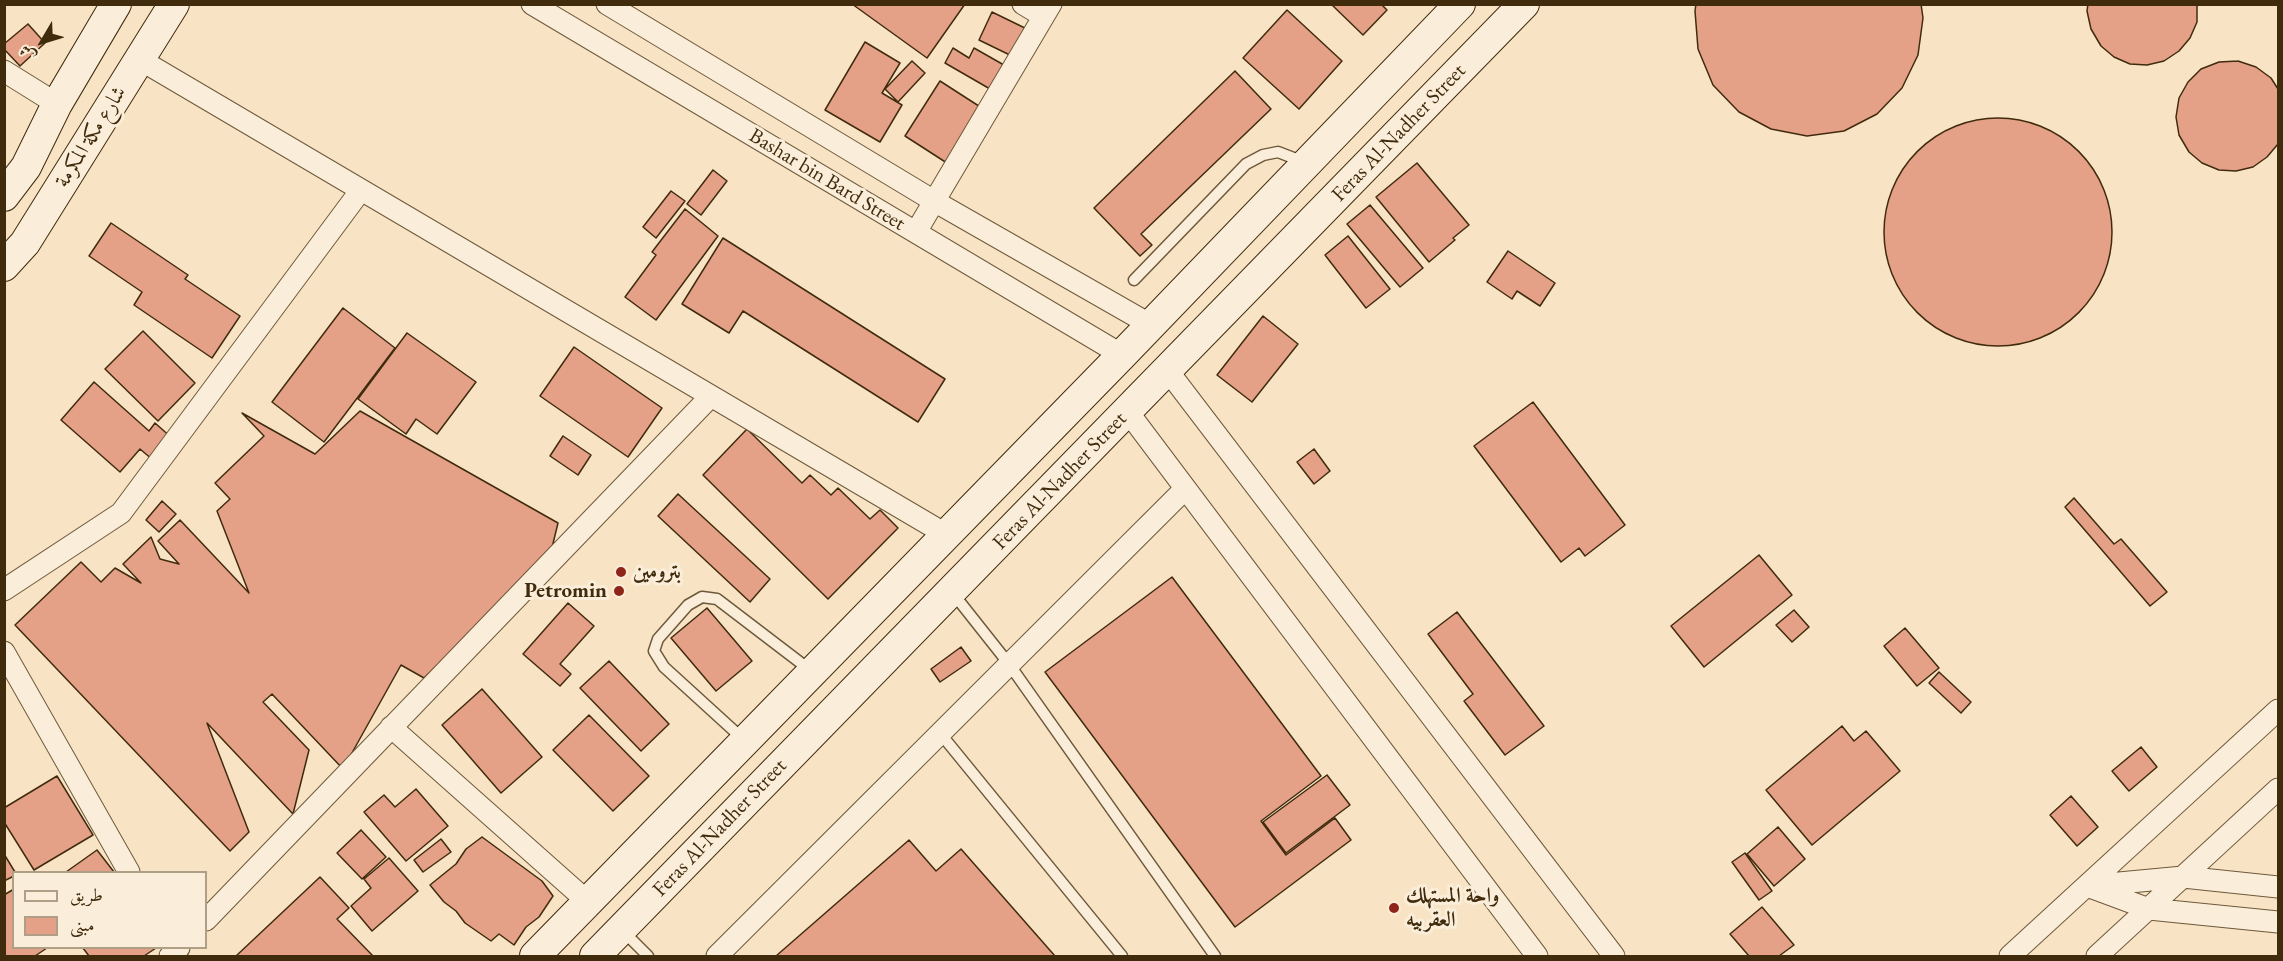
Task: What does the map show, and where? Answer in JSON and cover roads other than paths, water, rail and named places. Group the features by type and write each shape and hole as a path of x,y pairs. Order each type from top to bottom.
{"street":[{"name":"شارع مكة المكرمة","path":"4,196 26,167 57,104 116,4"},
{"name":"شارع مكة المكرمة","path":"4,266 25,243 174,4"},
{"name":"Bashar bin Bard Street","path":"532,4 1122,355"},
{"name":"Bashar bin Bard Street","path":"607,4 934,201 1151,325"},
{"path":"915,232 1047,10 1023,4"},
{"name":"Feras Al-Nadher Street","path":"535,957 1122,355 1460,4"},
{"name":"Feras Al-Nadher Street","path":"595,957 1524,4"},
{"path":"140,59 947,535"},
{"path":"4,71 57,104"},
{"path":"4,590 121,513 361,190"},
{"path":"1168,371 1614,957"},
{"path":"207,919 711,396"},
{"path":"1128,412 1537,957"},
{"path":"717,957 1185,489"},
{"path":"4,652 128,871"},
{"path":"2010,957 2278,711"},
{"path":"391,727 588,902"},
{"path":"2097,957 2278,789"},
{"path":"2087,886 2183,877 2278,887"},
{"path":"2087,886 2149,909 2278,922"}],"lane":[{"path":"1134,280 1246,164 1263,155 1278,152 1307,164"},
{"path":"952,592 1009,664 1209,954"},
{"path":"746,740 664,667 654,651 658,639 688,605 702,597 717,599 813,672"},
{"path":"940,733 1122,957"},
{"path":"621,930 648,957"}],"place":[{"name":"بترومين","path":"621,572"},
{"name":"Petromin","path":"619,591"},
{"name":"واحة المستهلك العقربيه","path":"1394,908"}]}
